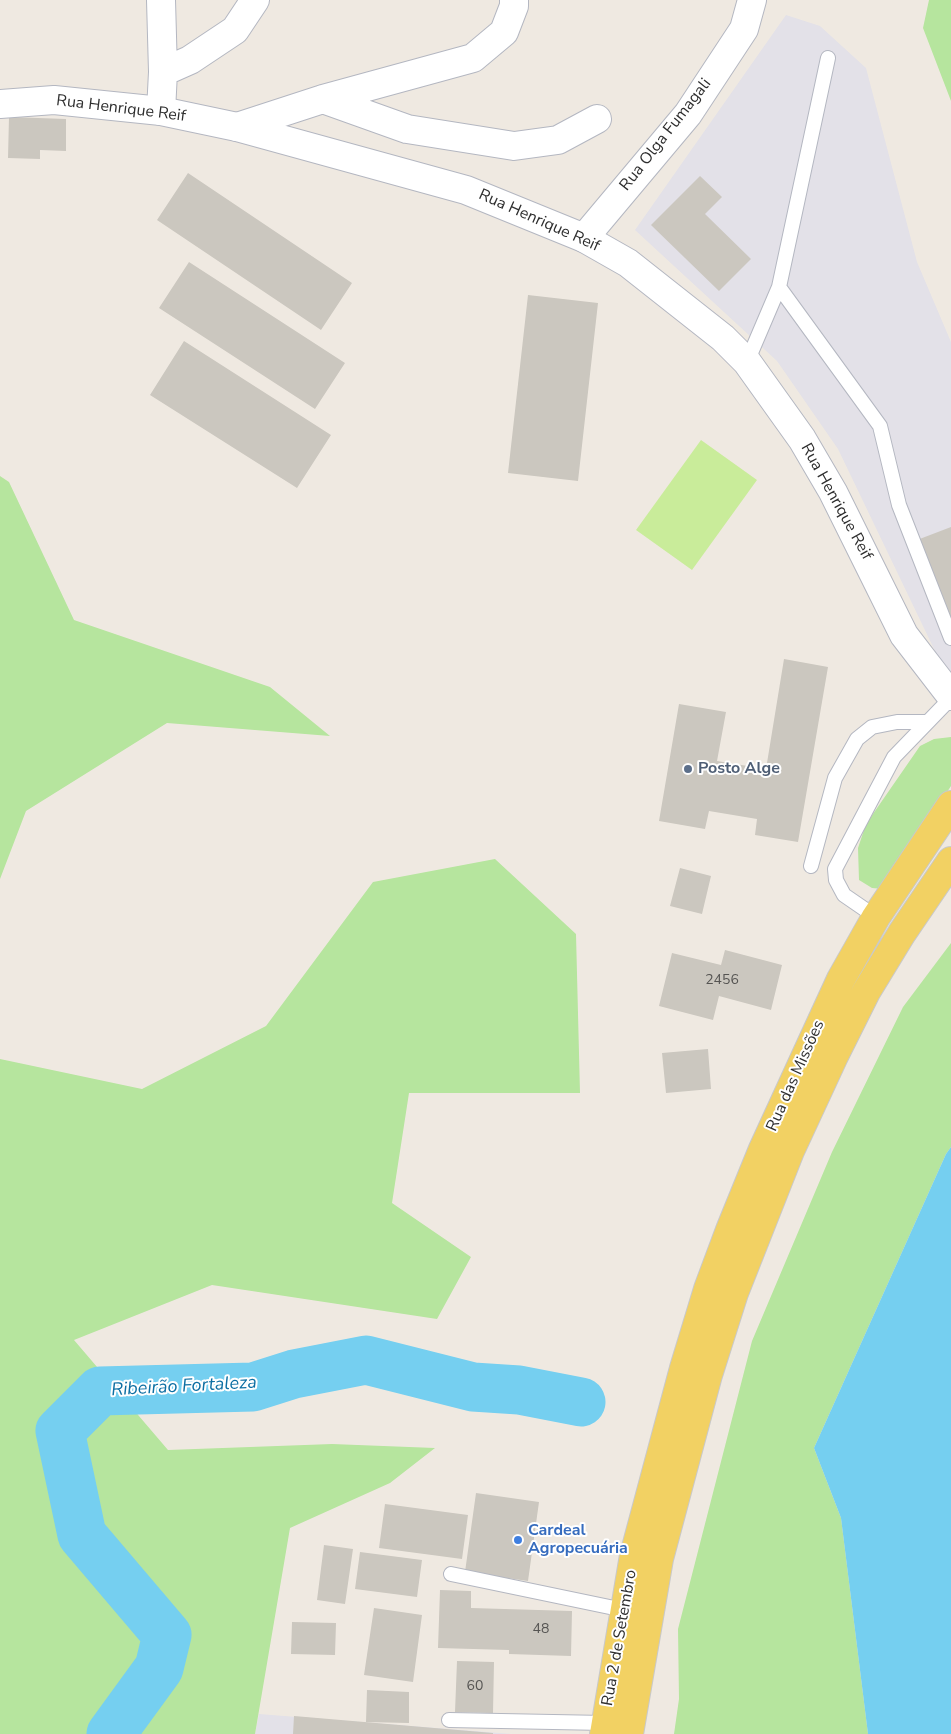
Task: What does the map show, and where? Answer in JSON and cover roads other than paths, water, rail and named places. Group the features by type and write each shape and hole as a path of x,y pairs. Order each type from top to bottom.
{"main road":[{"name":"Rua das Missões","path":"696,1371 708,1289 763,1150 840,979 876,917 951,805"},
{"name":"Rua das Missões","path":"696,1371 734,1293 790,1151 866,992 902,933 951,861"},
{"path":"876,917 902,933"},
{"name":"Rua 2 de Setembro","path":"612,1730 624,1610 634,1555 696,1371"},
{"name":"Rua 2 de Setembro","path":"612,1730 659,1559 696,1371"}],"street":[{"path":"161,0 161,110"},
{"path":"162,72 190,60 234,30 255,0"},
{"path":"237,127 323,99 473,58 504,32 514,6 514,0"},
{"name":"Rua Olga Fumagali","path":"584,238 688,114 744,29 752,0"},
{"path":"323,99 407,128 514,146 558,140 597,119"},
{"name":"Rua Henrique Reif","path":"0,104 54,100 161,110 237,127 466,190 584,238 628,263 723,338 747,362 802,439 833,492 904,635 951,697"}],"lane":[{"path":"747,362 779,287 828,58"},
{"path":"779,287 880,426 899,505 951,638"},
{"path":"876,917 844,895 836,880 835,869 894,757 951,697"},
{"path":"810,866 835,778 857,739 872,727 897,722 927,722"},
{"path":"450,1574 624,1610"},
{"path":"449,1720 612,1730"}],"water":[{"path":"951,1147 951,1734 868,1734 841,1518 814,1448 946,1154"}],"waterway":[{"name":"Ribeirão Fortaleza","path":"111,1734 159,1668 167,1635 82,1535 60,1431 100,1391 253,1387 294,1374 366,1360 473,1387 519,1390 581,1402"}],"place":[{"name":"Posto Alge","path":"688,769"},
{"name":"Cardeal Agropecuária","path":"518,1540"}]}
